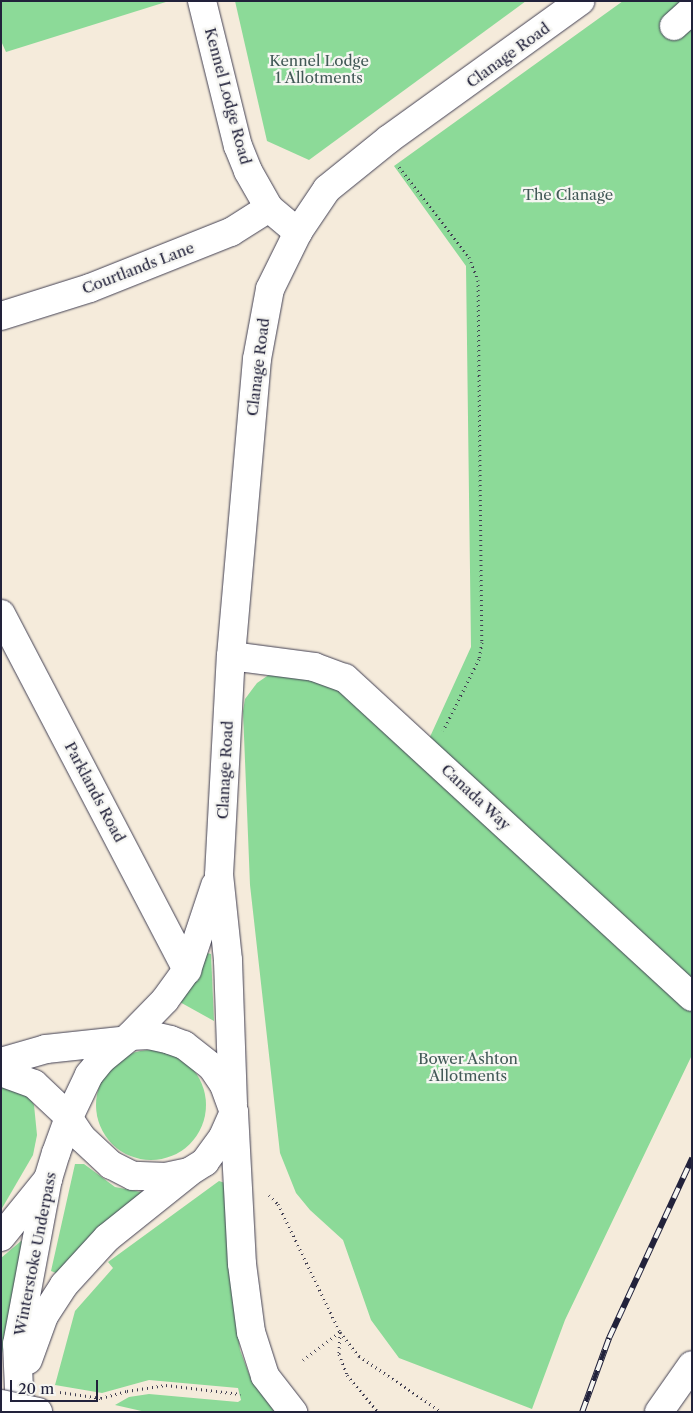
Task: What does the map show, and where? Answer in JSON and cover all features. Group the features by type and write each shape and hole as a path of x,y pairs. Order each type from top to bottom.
{"main road":[{"name":"Kennel Lodge Road","path":"202,1 238,146 269,208 298,232"},
{"name":"Clanage Road","path":"293,1412 265,1376 251,1332 242,1264 233,1108 228,960 219,875 231,656 263,317 270,288 298,232 327,189 350,169 580,1"},
{"name":"Courtlands Lane","path":"1,316 71,294 231,232 269,208"},
{"name":"Parklands Road","path":"1,614 187,970"},
{"name":"Canada Way","path":"231,656 314,667 345,678 430,754 692,997"},
{"name":"Clanage Road","path":"126,1039 165,1000 187,970 219,875"},
{"path":"1,1062 46,1049 149,1035 184,1045 212,1067 233,1108 212,1154 190,1172 156,1177 122,1172 82,1138 69,1118 34,1084 1,1072"},
{"path":"69,1118 89,1075 126,1039"},
{"name":"Winterstoke Underpass","path":"14,1402 17,1344 48,1179 69,1118"},
{"name":"Winterstoke Underpass","path":"14,1402 44,1316 64,1285 107,1238 190,1172"},
{"path":"1,1237 48,1179"},
{"path":"659,1412 692,1364"},
{"path":"14,1402 44,1401"}],"path":[{"path":"397,164 469,257 478,280 482,642 479,659 430,754"},
{"path":"269,1195 278,1204 340,1332 359,1356 442,1412"},
{"path":"303,1360 340,1332"},
{"path":"340,1332 339,1354 347,1375 378,1412"},
{"path":"44,1401 101,1398 127,1391 166,1386 240,1394"}],"green space":[{"path":"1,1 169,1 6,52 1,41"},
{"name":"Kennel Lodge 1 Allotments","path":"235,1 526,1 309,160 267,141"},
{"name":"The Clanage","path":"623,1 692,1 692,985 429,739 471,647 466,266 394,166"},
{"name":"Bower Ashton Allotments","path":"270,674 324,679 340,686 692,1004 692,1055 565,1320 532,1409 399,1358 371,1320 343,1240 310,1210 296,1193 280,1153 250,885 243,711 245,699 257,683"},
{"path":"207,953 211,954 214,1021 178,1001"},
{"path":"151,1050 172,1054 190,1066 202,1084 206,1105 202,1126 190,1144 172,1156 151,1160 130,1156 112,1144 100,1126 96,1105 100,1084 112,1066 130,1054"},
{"path":"1,1083 30,1098 34,1105 37,1135 33,1155 1,1210"},
{"path":"75,1164 84,1164 115,1187 146,1193 61,1275 51,1271"},
{"path":"219,1181 228,1184 229,1267 240,1350 252,1382 275,1412 146,1412 115,1405 129,1397 149,1394 238,1402 241,1400 238,1388 149,1380 102,1393 55,1385 75,1311 113,1268 108,1262"},
{"path":"21,1241 26,1244 1,1358 1,1258"}],"railway":[{"path":"582,1412 609,1338 692,1158"}]}
